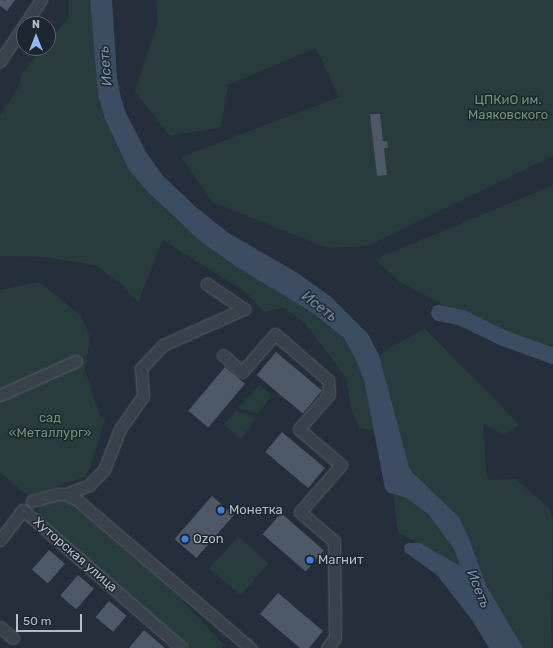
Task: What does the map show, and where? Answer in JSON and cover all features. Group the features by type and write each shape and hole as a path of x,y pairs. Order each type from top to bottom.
{"street":[{"path":"0,60 41,0"},
{"path":"32,501 56,494 66,494 89,485 104,470 120,429 143,396 141,368 163,345 244,309 207,284"},
{"path":"223,355 242,372 275,334 328,380 329,394 299,429 341,464 300,512 334,541 335,638 327,648"},
{"path":"0,395 76,360"},
{"path":"66,494 78,500 250,648"},
{"name":"Хуторская улица","path":"0,540 23,510 182,648"},
{"path":"0,627 13,638"}],"green space":[{"path":"69,0 90,0 98,95 105,119 129,170 176,219 235,266 313,313 344,338 355,358 364,380 374,431 359,428 351,408 346,377 302,320 283,308 264,312 247,293 163,240 138,302 119,282 95,265 44,257 0,256 0,116 19,86 22,73 36,56 56,56 56,32 69,17"},
{"name":"ЦПКиО им. Маяковского","path":"156,0 553,0 553,156 368,246 327,248 212,202 181,157 339,97 316,48 228,85 221,127 170,136 135,91 158,21"},
{"path":"553,185 553,353 536,353 479,318 445,306 398,281 375,259"},
{"name":"сад «Металлург»","path":"39,282 80,315 86,326 90,338 85,370 100,417 105,420 87,476 28,496 0,472 0,290"},
{"path":"424,328 519,424 504,435 483,424 486,469 488,480 516,479 550,509 553,520 551,648 523,648 486,585 470,541 459,517 413,473 406,459 379,355"},
{"path":"259,385 272,395 258,414 238,408"},
{"path":"236,411 257,417 241,439 224,424"},
{"path":"393,494 405,497 428,514 454,549 460,566 398,532"},
{"path":"60,499 66,500 175,593 224,645 223,648 191,648 38,517 38,508 49,501"},
{"path":"238,536 269,563 241,595 210,568"}],"water":[{"name":"Исеть","path":"90,0 112,0 117,78 121,98 126,113 146,152 163,176 196,207 227,232 296,272 330,296 368,334 379,355 409,467 413,473 459,517 470,541 486,585 523,648 489,648 472,620 437,575 405,552 404,546 408,543 420,543 460,566 454,549 428,514 405,497 389,493 385,489 364,380 355,358 344,338 313,313 235,266 199,240 148,192 129,170 105,119 98,95"}],"building":[{"path":"0,0 15,0 7,11 0,6"},
{"path":"370,114 380,114 383,141 387,141 388,148 384,148 387,175 377,176"},
{"path":"276,352 322,391 303,414 257,375"},
{"path":"225,367 245,384 208,427 188,411"},
{"path":"282,432 325,468 308,488 265,452"},
{"path":"212,496 234,515 196,558 175,539"},
{"path":"281,513 324,550 306,572 263,534"},
{"path":"49,550 65,564 48,583 32,570"},
{"path":"78,575 94,589 76,609 60,595"},
{"path":"278,593 323,631 309,648 300,648 260,614"},
{"path":"109,601 127,616 113,632 96,617"},
{"path":"144,630 165,648 129,648"}],"waterway":[{"path":"439,313 462,318 503,338 553,356"}],"place":[{"name":"Монетка","path":"221,510"},
{"name":"Ozon","path":"185,539"},
{"name":"Магнит","path":"310,560"}]}
